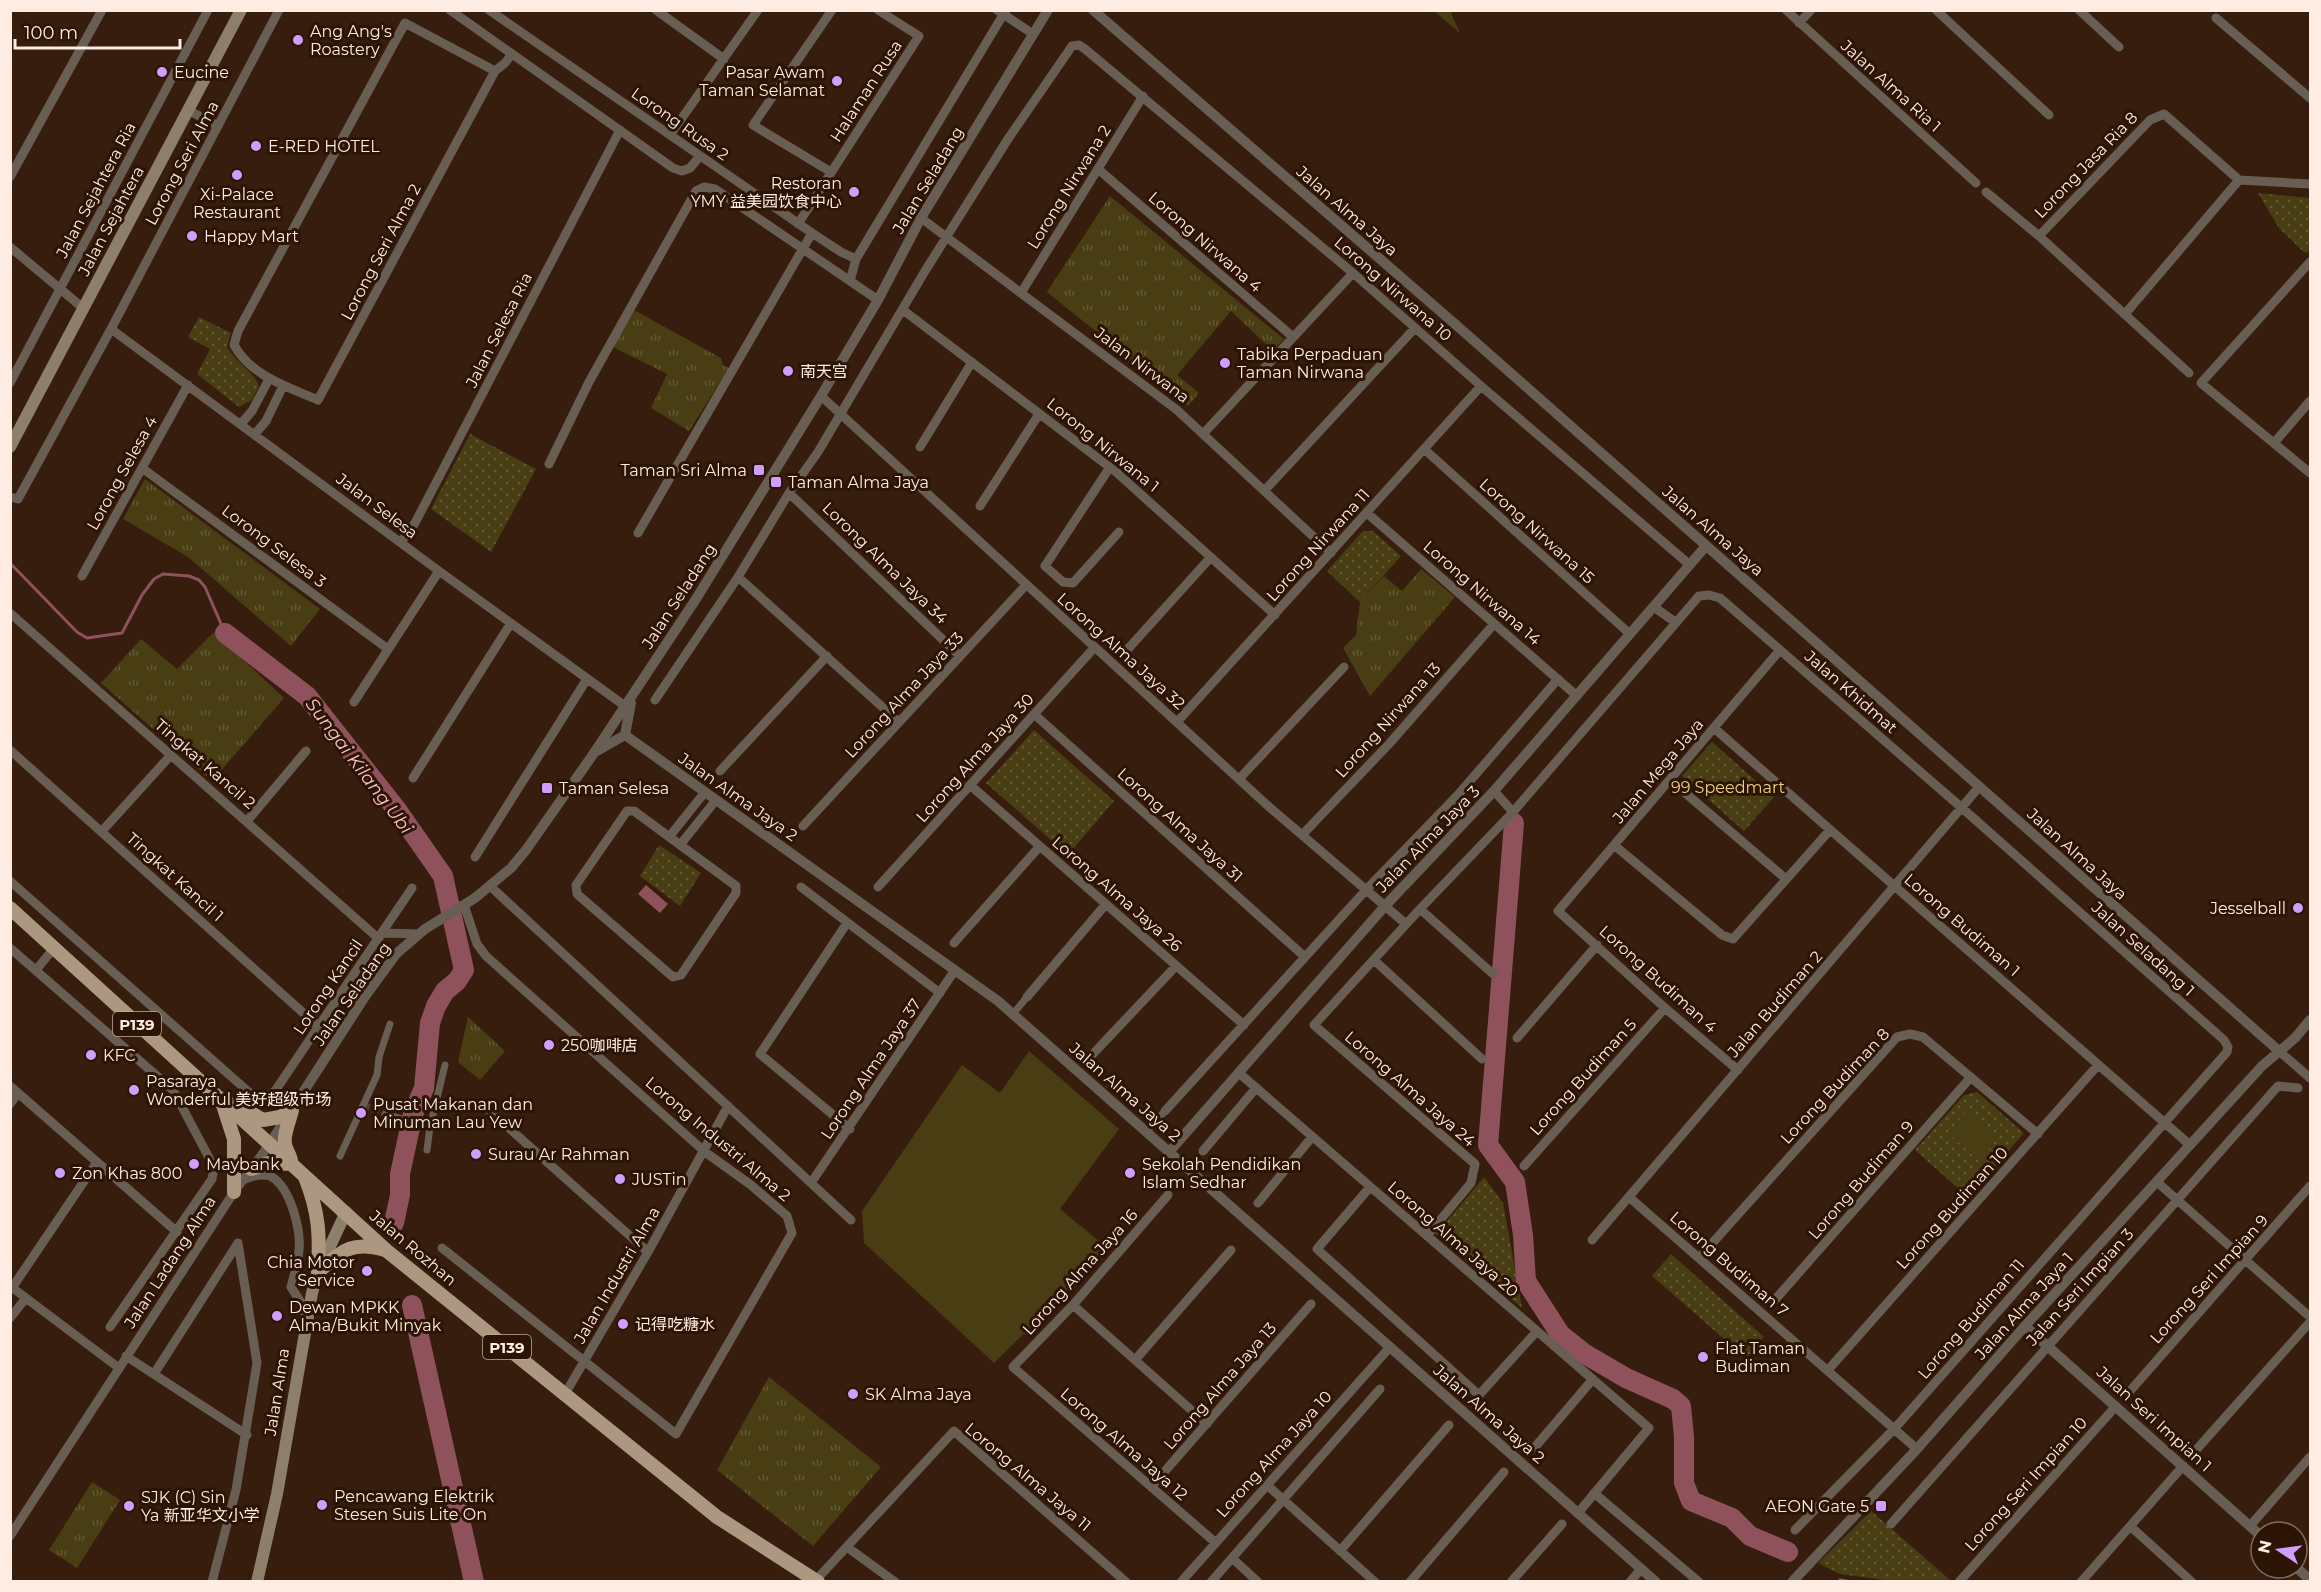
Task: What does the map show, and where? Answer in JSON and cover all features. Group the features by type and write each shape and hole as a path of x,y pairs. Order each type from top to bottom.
{"main road":[{"name":"Jalan Sejahtera","path":"10,447 241,10"},
{"name":"Jalan Rozhan","path":"10,908 387,1251 717,1517 817,1581"},
{"path":"221,1101 246,1110 263,1120 280,1117 292,1110"},
{"path":"221,1101 234,1138 234,1192"},
{"path":"247,1174 269,1163 291,1164 284,1136 292,1110"},
{"path":"304,1176 317,1212 320,1245 318,1272"},
{"name":"Jalan Alma","path":"257,1581 277,1494 306,1318 318,1272 346,1212"},
{"path":"318,1272 350,1247 368,1245 387,1251"}],"street":[{"path":"10,177 102,10"},
{"name":"Jalan Sejahtera Ria","path":"10,383 208,10"},
{"name":"Lorong Seri Alma","path":"111,328 279,10"},
{"name":"Lorong Rusa 2","path":"489,10 798,224 856,259"},
{"path":"657,10 724,59"},
{"path":"670,135 758,10"},
{"path":"831,172 753,125 832,10"},
{"name":"Halaman Rusa","path":"798,224 919,36 878,10"},
{"name":"Jalan Seladang","path":"269,1145 396,954 422,932 490,886 511,867 526,850 594,753 696,599 821,396 878,300 921,218 1048,10"},
{"name":"Jalan Alma Jaya","path":"1093,10 1455,324 2310,1078"},
{"name":"Jalan Alma Ria 1","path":"1786,10 1976,183"},
{"path":"1799,22 1811,10"},
{"path":"1936,10 2049,115"},
{"path":"2079,10 2119,47"},
{"path":"453,11 672,168 682,171 690,168 699,156"},
{"path":"1002,12 1033,34"},
{"name":"Jalan Seladang","path":"849,281 856,259 1002,12"},
{"path":"2216,18 2310,98"},
{"name":"Lorong Seri Alma 2","path":"405,22 495,71 318,400 269,379 240,356 234,345 238,331 405,22"},
{"name":"Lorong Nirwana 10","path":"947,237 1008,139 1072,46 1079,45 1353,273 1690,565"},
{"path":"495,71 512,54"},
{"name":"Lorong Nirwana 2","path":"1021,293 1143,96"},
{"path":"188,110 218,126"},
{"name":"Lorong Jasa Ria 8","path":"2039,237 2150,120 2164,114 2239,180"},
{"name":"Jalan Selesa Ria","path":"401,542 415,523 620,130"},
{"name":"Lorong Nirwana 4","path":"1098,169 1293,337"},
{"path":"715,189 725,173"},
{"path":"2125,314 2239,180 2310,184"},
{"path":"549,464 589,382 690,200 696,191 704,187 715,189 878,300"},
{"path":"1986,192 2189,373"},
{"name":"Jalan Nirwana","path":"921,218 1176,410 1330,553"},
{"path":"638,533 812,233"},
{"path":"654,700 738,577 789,493 818,452 947,237"},
{"path":"10,247 83,308"},
{"path":"2310,262 2200,382 2310,473"},
{"path":"1203,434 1353,273"},
{"name":"Lorong Nirwana 1","path":"903,310 1110,467 1275,615"},
{"path":"14,498 111,328"},
{"name":"Jalan Selesa","path":"111,328 439,571 625,705"},
{"path":"1264,491 1415,328"},
{"path":"920,447 972,362"},
{"path":"241,424 252,411 269,379"},
{"name":"Lorong Selesa 4","path":"82,576 188,385"},
{"path":"255,434 266,421 283,386"},
{"name":"Lorong Nirwana 11","path":"1177,722 1481,386"},
{"name":"Lorong Alma Jaya 32","path":"821,396 1239,779 1406,924"},
{"path":"2274,443 2310,401"},
{"path":"980,506 1039,414"},
{"name":"Lorong Nirwana 15","path":"1424,449 1630,634"},
{"path":"1110,467 1046,566 1063,582 1073,583 1119,532"},
{"name":"Lorong Selesa 3","path":"142,468 388,649"},
{"name":"Lorong Alma Jaya 34","path":"789,493 960,656"},
{"name":"Lorong Nirwana 14","path":"1367,513 1577,696"},
{"name":"Jalan Alma Jaya 3","path":"1170,1151 1385,906 1494,791 1706,546"},
{"path":"1127,650 1211,557"},
{"path":"354,702 439,571"},
{"path":"738,577 899,722"},
{"name":"Lorong Alma Jaya 33","path":"803,825 1026,585"},
{"name":"Jalan Khidmat","path":"1676,622 1700,596 1709,595 1720,598 1962,808"},
{"path":"1482,1059 1374,960 1513,812 1676,622 1654,607"},
{"name":"Tingkat Kancil 2","path":"10,613 381,936"},
{"path":"413,778 511,623"},
{"name":"Lorong Nirwana 13","path":"1302,835 1389,744 1494,624"},
{"name":"Lorong Alma Jaya 30","path":"878,887 1094,648"},
{"name":"Jalan Mega Jaya","path":"1558,912 1780,650"},
{"path":"720,771 827,656"},
{"path":"1239,779 1344,667"},
{"path":"475,857 587,679"},
{"name":"Jalan Alma Jaya 3","path":"1165,1111 1366,890 1457,796 1558,679"},
{"path":"594,753 625,735 629,708 636,689"},
{"name":"Lorong Alma Jaya 31","path":"1034,714 1305,957"},
{"name":"Lorong Budiman 1","path":"1714,728 2190,1145"},
{"name":"Jalan Alma Jaya 2","path":"625,735 955,970 1013,1014 1656,1581"},
{"name":"Tingkat Kancil 1","path":"10,750 320,1027"},
{"path":"247,821 306,751"},
{"path":"102,831 171,755"},
{"path":"1670,780 1786,879"},
{"name":"Lorong Alma Jaya 26","path":"970,785 1244,1025"},
{"name":"Jalan Budiman 2","path":"1592,1240 1979,787"},
{"path":"1494,791 1513,812"},
{"path":"669,837 705,792"},
{"path":"680,845 716,800"},
{"name":"Jalan Seladang 1","path":"1962,808 2224,1040 2228,1047 2227,1052 2166,1124"},
{"path":"627,811 634,811 669,837 736,886 736,893 681,975 674,977 577,894 576,885 627,811"},
{"path":"1614,845 1722,935 1733,939 1830,830"},
{"path":"954,943 1040,846"},
{"path":"10,881 62,926 36,970"},
{"path":"490,886 851,1220"},
{"path":"801,887 940,993"},
{"name":"Lorong Kancil","path":"62,926 251,1094 264,1098 275,1091 412,888"},
{"path":"1013,1014 1106,904"},
{"name":"Lorong Industri Alma 2","path":"460,907 477,944 486,956 705,1152 751,1185 787,1216 792,1233 676,1434"},
{"path":"1420,909 1493,974"},
{"name":"Lorong Budiman 4","path":"1558,912 1738,1070"},
{"path":"847,923 759,1054 850,1129"},
{"path":"381,936 422,932"},
{"path":"1517,1038 1597,945"},
{"path":"10,948 173,1090 214,1167 212,1179 110,1327"},
{"name":"Lorong Alma Jaya 24","path":"1374,960 1314,1025 1475,1164 1471,1183 1427,1236"},
{"path":"1091,1056 1176,966"},
{"name":"Lorong Alma Jaya 37","path":"811,1183 850,1129 955,970"},
{"name":"Lorong Budiman 5","path":"1524,1166 1665,1008"},
{"name":"Jalan Alma Jaya 1","path":"1791,1581 1917,1449 2025,1326 2262,1066 2295,1038 2310,1020"},
{"path":"340,1156 377,1075 379,1057 390,1024"},
{"name":"Lorong Budiman 8","path":"1699,1258 1897,1036 1910,1034 1923,1037 2038,1134"},
{"path":"427,1150 426,1126 445,1065"},
{"name":"Lorong Budiman 10","path":"1828,1370 2098,1065"},
{"name":"Lorong Alma Jaya 20","path":"1239,1073 1649,1428 1594,1493"},
{"name":"Lorong Budiman 9","path":"1773,1302 1971,1077"},
{"name":"Jalan Seri Impian 3","path":"1891,1524 2278,1086 2298,1088"},
{"path":"1203,1151 1256,1088"},
{"path":"10,1104 14,1090 177,1232"},
{"path":"483,1105 648,1252"},
{"name":"Jalan Industri Alma","path":"565,1394 705,1152 728,1106"},
{"path":"1147,1131 1165,1111"},
{"path":"385,1114 426,1126"},
{"name":"Lorong Budiman 11","path":"1795,1530 1895,1428 2166,1124"},
{"path":"1258,1203 1312,1137"},
{"name":"Jalan Ladang Alma","path":"10,1536 234,1192 269,1145"},
{"path":"97,1162 11,1287 119,1368"},
{"path":"247,1174 274,1178 292,1206 298,1227 299,1250 291,1287 300,1301 306,1318"},
{"path":"2157,1182 2310,1317"},
{"name":"Lorong Seri Impian 9","path":"2130,1391 2310,1186"},
{"name":"Jalan Alma Jaya 2","path":"1370,1187 1317,1249 1479,1395 1537,1331"},
{"name":"Lorong Alma Jaya 16","path":"1013,1367 1073,1305 1168,1195"},
{"name":"Lorong Budiman 7","path":"1629,1197 1917,1449"},
{"path":"154,1374 238,1243 258,1363 247,1435 228,1526 212,1581"},
{"name":"Jalan Rozhan","path":"442,1248 676,1434"},
{"path":"1135,1360 1232,1250"},
{"path":"10,1318 26,1298"},
{"name":"Lorong Alma Jaya 13","path":"1151,1487 1311,1304"},
{"path":"1073,1305 1207,1424"},
{"path":"2197,1449 2310,1322"},
{"name":"Jalan Seri Impian 1","path":"2025,1326 2249,1525"},
{"name":"Lorong Alma Jaya 10","path":"1181,1581 1390,1347"},
{"path":"126,1356 247,1435"},
{"name":"Lorong Alma Jaya 12","path":"1013,1367 1216,1543"},
{"path":"1535,1447 1593,1380"},
{"path":"1211,1581 1380,1389"},
{"name":"Lorong Seri Impian 10","path":"1959,1581 2116,1406"},
{"path":"1340,1551 1449,1425"},
{"name":"Lorong Alma Jaya 11","path":"817,1581 954,1431 1126,1581"},
{"path":"2255,1520 2310,1457"},
{"path":"2081,1581 2183,1466"},
{"path":"1410,1581 1504,1472"},
{"path":"1267,1485 1375,1581"},
{"path":"1578,1513 1594,1493 1699,1581"},
{"path":"1511,1581 1562,1524"},
{"path":"2130,1526 2192,1581"},
{"path":"847,1547 895,1581"},
{"path":"1232,1558 1258,1581"},
{"path":"1630,1581 1641,1569"}],"green space":[{"path":"1434,11 1450,11 1460,33"},
{"path":"2258,193 2310,198 2310,251 2305,253 2279,228"},
{"path":"1110,196 1284,339 1273,351 1231,311 1177,375 1199,393 1188,406 1047,292"},
{"path":"634,310 721,358 723,365 729,368 689,431 651,408 667,374 613,347"},
{"path":"199,317 231,333 227,347 253,375 259,386 252,400 239,407 197,374 210,349 188,337"},
{"path":"470,434 536,469 491,552 431,509"},
{"path":"145,479 320,609 291,646 188,557 123,519"},
{"path":"1363,531 1373,531 1401,556 1360,602 1327,571"},
{"path":"1421,569 1455,597 1370,696 1343,648 1356,635 1360,602 1384,576 1402,591"},
{"path":"214,632 284,698 212,781 101,683 141,639 177,669"},
{"path":"1034,730 1114,801 1068,855 986,783"},
{"name":"99 Speedmart","path":"1712,742 1774,797 1744,831 1682,776"},
{"path":"659,845 701,873 680,906 640,876"},
{"path":"468,1017 505,1051 480,1080 458,1062"},
{"path":"1029,1051 1119,1129 1060,1209 1110,1250 994,1363 864,1243 862,1211 962,1065 1000,1093"},
{"path":"1977,1092 2024,1133 1968,1197 1915,1150 1964,1095"},
{"path":"1967,1110 1999,1137 1979,1161 1948,1133"},
{"path":"1484,1177 1503,1203 1522,1308 1436,1234"},
{"path":"1671,1254 1764,1337 1746,1358 1652,1276"},
{"path":"769,1377 881,1467 813,1546 717,1470"},
{"path":"92,1482 120,1500 77,1568 49,1550"},
{"path":"1871,1511 1949,1579 1947,1582 1892,1581 1840,1574 1818,1563"}],"shaded area":[{"path":"646,885 668,904 660,913 638,894"}],"waterway":[{"name":"Sungai Kilang Ubi","path":"10,563 77,632 87,638 122,633 142,595 154,579 163,574 189,576 199,580 205,587 225,633"},
{"name":"Sungai Kilang Ubi","path":"225,633 307,696 397,810 443,876 464,970 457,981 445,991 430,1023 424,1088 413,1114 400,1174 400,1195 394,1223"},
{"path":"1514,823 1488,1145 1515,1182 1523,1235 1526,1281 1560,1334 1585,1354 1626,1378 1673,1399 1681,1406 1684,1483 1691,1501 1732,1518 1750,1536 1788,1552"},
{"name":"Sungai Kilang Ubi","path":"412,1305 474,1582"},
{"path":"1840,1580 1852,1582"}],"tunnel":[{"path":"363,1105 385,1114"}],"place":[{"name":"Ang Ang's Roastery","path":"298,40"},
{"name":"Eucine","path":"162,72"},
{"name":"Pasar Awam Taman Selamat","path":"837,81"},
{"name":"E-RED HOTEL","path":"256,146"},
{"name":"Xi-Palace Restaurant","path":"237,175"},
{"name":"Restoran YMY 益美园饮食中心","path":"854,192"},
{"name":"Happy Mart","path":"192,236"},
{"name":"Tabika Perpaduan Taman Nirwana","path":"1225,363"},
{"name":"南天宫","path":"788,371"},
{"name":"Taman Sri Alma","path":"759,470"},
{"name":"Taman Alma Jaya","path":"776,482"},
{"name":"Taman Selesa","path":"547,788"},
{"name":"Jesselball","path":"2298,908"},
{"name":"250咖啡店","path":"549,1045"},
{"name":"KFC","path":"91,1055"},
{"name":"Pasaraya Wonderful 美好超级市场","path":"134,1090"},
{"name":"Pusat Makanan dan Minuman Lau Yew","path":"361,1113"},
{"name":"Surau Ar Rahman","path":"476,1154"},
{"name":"Maybank","path":"194,1164"},
{"name":"Zon Khas 800","path":"60,1173"},
{"name":"Sekolah Pendidikan Islam Sedhar","path":"1130,1173"},
{"name":"JUSTin","path":"620,1179"},
{"name":"Chia Motor Service","path":"367,1271"},
{"name":"Dewan MPKK Alma/Bukit Minyak","path":"277,1316"},
{"name":"记得吃糖水","path":"623,1324"},
{"name":"Flat Taman Budiman","path":"1703,1357"},
{"name":"SK Alma Jaya","path":"853,1394"},
{"name":"Pencawang Elektrik Stesen Suis Lite On","path":"322,1505"},
{"name":"SJK (C) Sin Ya 新亚华文小学","path":"129,1506"},
{"name":"AEON Gate 5","path":"1881,1506"}]}
